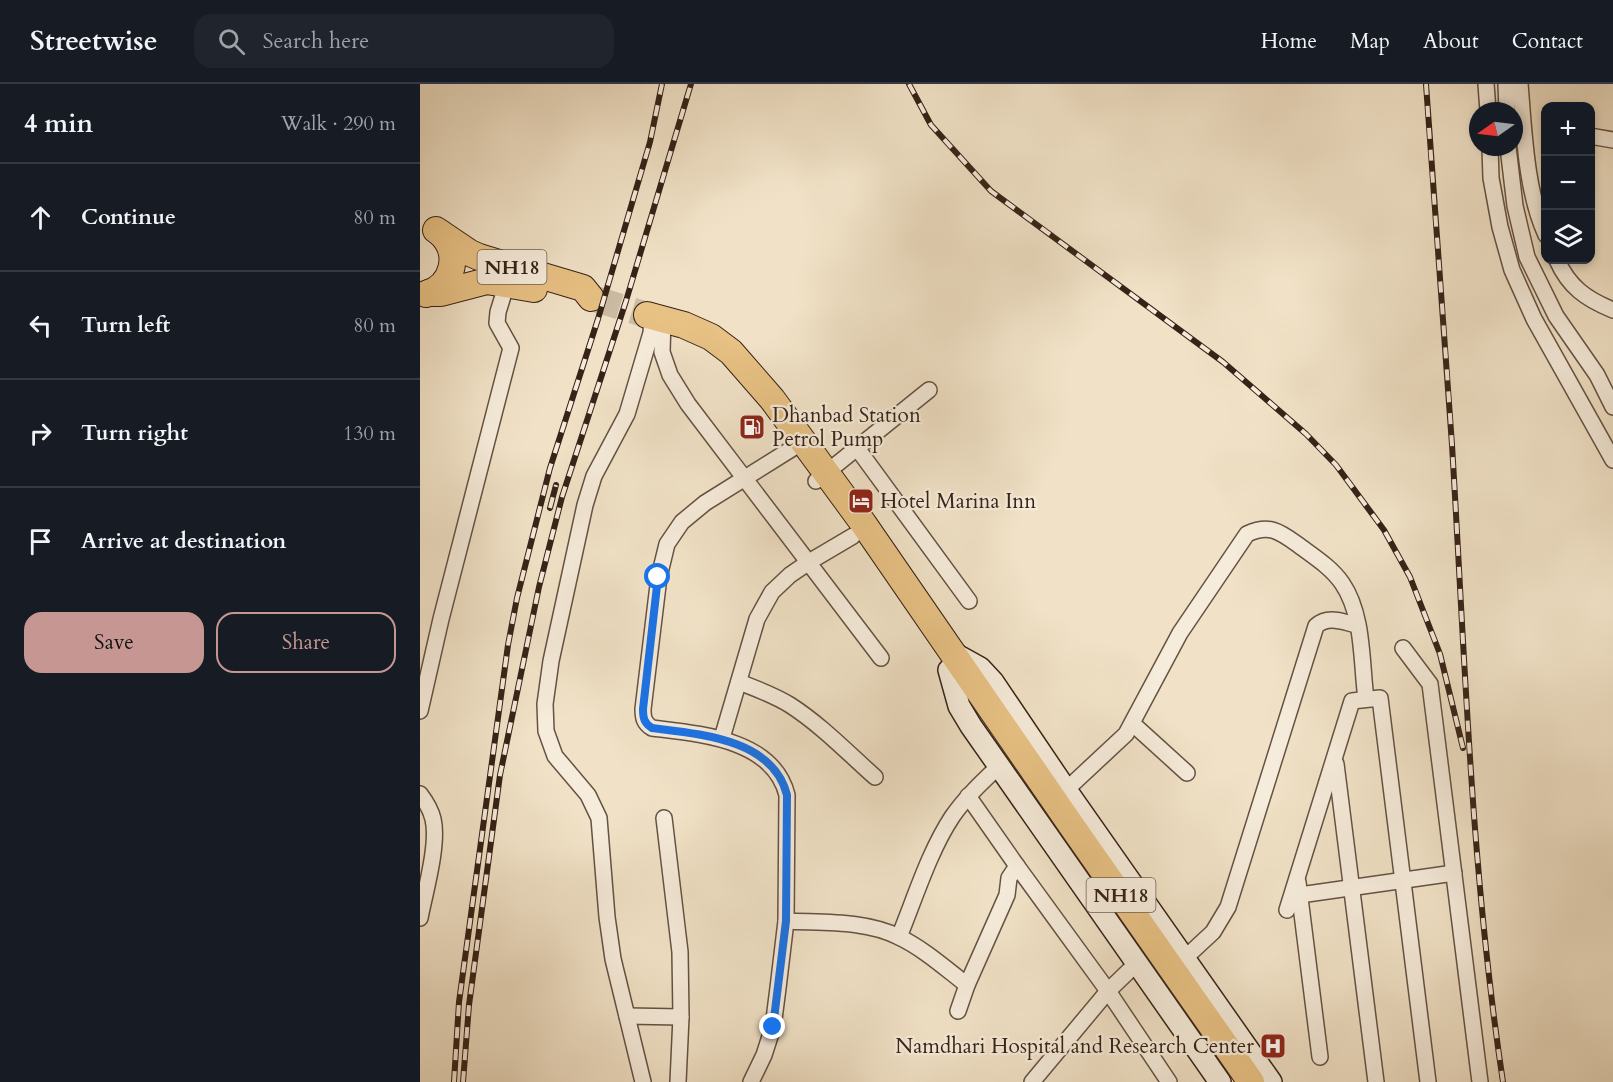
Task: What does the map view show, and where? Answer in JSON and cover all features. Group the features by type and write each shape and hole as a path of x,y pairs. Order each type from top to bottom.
{"highway":[{"name":"NH18","path":"424,294 444,284 452,268 453,260 448,243 428,228"},
{"name":"NH18","path":"424,294 441,293 487,281 507,283 578,300 593,299 583,288 470,253 428,228"},
{"name":"NH18","path":"654,317 711,337 731,352 772,399 821,477 985,712 1251,1082"},
{"name":"NH18","path":"711,337 720,356 793,448 821,477 853,536 945,653"},
{"name":"NH18","path":"985,712 1044,805 1236,1082"}],"main road":[{"path":"945,653 959,706 1220,1082"},
{"path":"945,653 980,668 993,682 1271,1082"}],"street":[{"path":"1486,84 1487,102"},
{"path":"1506,84 1507,102"},
{"path":"1520,84 1528,166 1541,225"},
{"path":"1595,137 1613,140"},
{"path":"1490,156 1491,178 1500,227 1512,270 1534,319 1613,460"},
{"path":"1509,156 1515,206 1527,257 1556,316 1597,375 1613,407"},
{"path":"1561,264 1588,300 1613,310"},
{"path":"420,711 441,619 511,348 497,323 507,283"},
{"path":"654,317 670,375 688,404 881,658"},
{"path":"643,1082 613,959 607,917 599,818 588,795 555,756 546,731 545,704 551,661 585,505 594,477 627,414 654,317"},
{"path":"821,477 929,390"},
{"path":"751,1082 764,1055 773,1027 786,921 787,795 783,780 774,768 753,753 722,738 652,728 646,724 643,709 658,577 667,544 682,522 705,503 793,448"},
{"path":"857,448 969,601"},
{"path":"1066,790 1126,734 1180,633 1247,534 1259,528 1270,528 1284,535 1327,567 1341,582 1351,598 1357,625 1366,699"},
{"path":"722,738 757,619 772,592 790,574 853,536"},
{"path":"1185,958 1213,932 1228,907 1316,626 1322,621 1331,620 1357,625"},
{"path":"1402,648 1430,684 1480,1082"},
{"path":"739,682 790,705 820,727 875,777"},
{"path":"1287,910 1352,701 1380,698 1428,1082"},
{"path":"1133,724 1186,773"},
{"path":"1335,757 1376,1082"},
{"path":"900,937 951,818 968,796 999,766"},
{"path":"420,794 433,819 434,836 420,918"},
{"path":"968,796 1108,991 1168,1082"},
{"path":"664,818 680,952 681,1017 678,1082"},
{"path":"958,1011 967,985 1007,895 1009,878 1017,867"},
{"path":"1300,894 1454,873"},
{"path":"1297,876 1320,1057"},
{"path":"786,921 876,928 900,937 924,952 967,985"},
{"path":"1032,1082 1108,991 1137,963"},
{"path":"627,1016 681,1017"}],"tunnel":[{"path":"595,299 647,315"}],"railway":[{"path":"454,1082 459,1002 508,645 517,598 550,468 598,319 650,142 662,84"},
{"path":"463,1082 469,1005 500,775 539,587 562,497 626,301 691,84"},
{"path":"909,84 931,125 991,191 1223,362 1306,434 1336,465 1384,530 1410,577 1440,654 1463,748"},
{"path":"1426,84 1452,445 1476,844 1492,1003 1503,1082"},
{"path":"550,508 556,485"}],"place":[{"name":"Dhanbad Station Petrol Pump","path":"752,427"},
{"name":"Hotel Marina Inn","path":"861,501"},
{"name":"Namdhari Hospital and Research Center","path":"1273,1046"}],"route":[{"path":"658,577 643,709 646,724 652,728 722,738 753,753 774,768 783,780 787,795 786,921 773,1027"}]}
